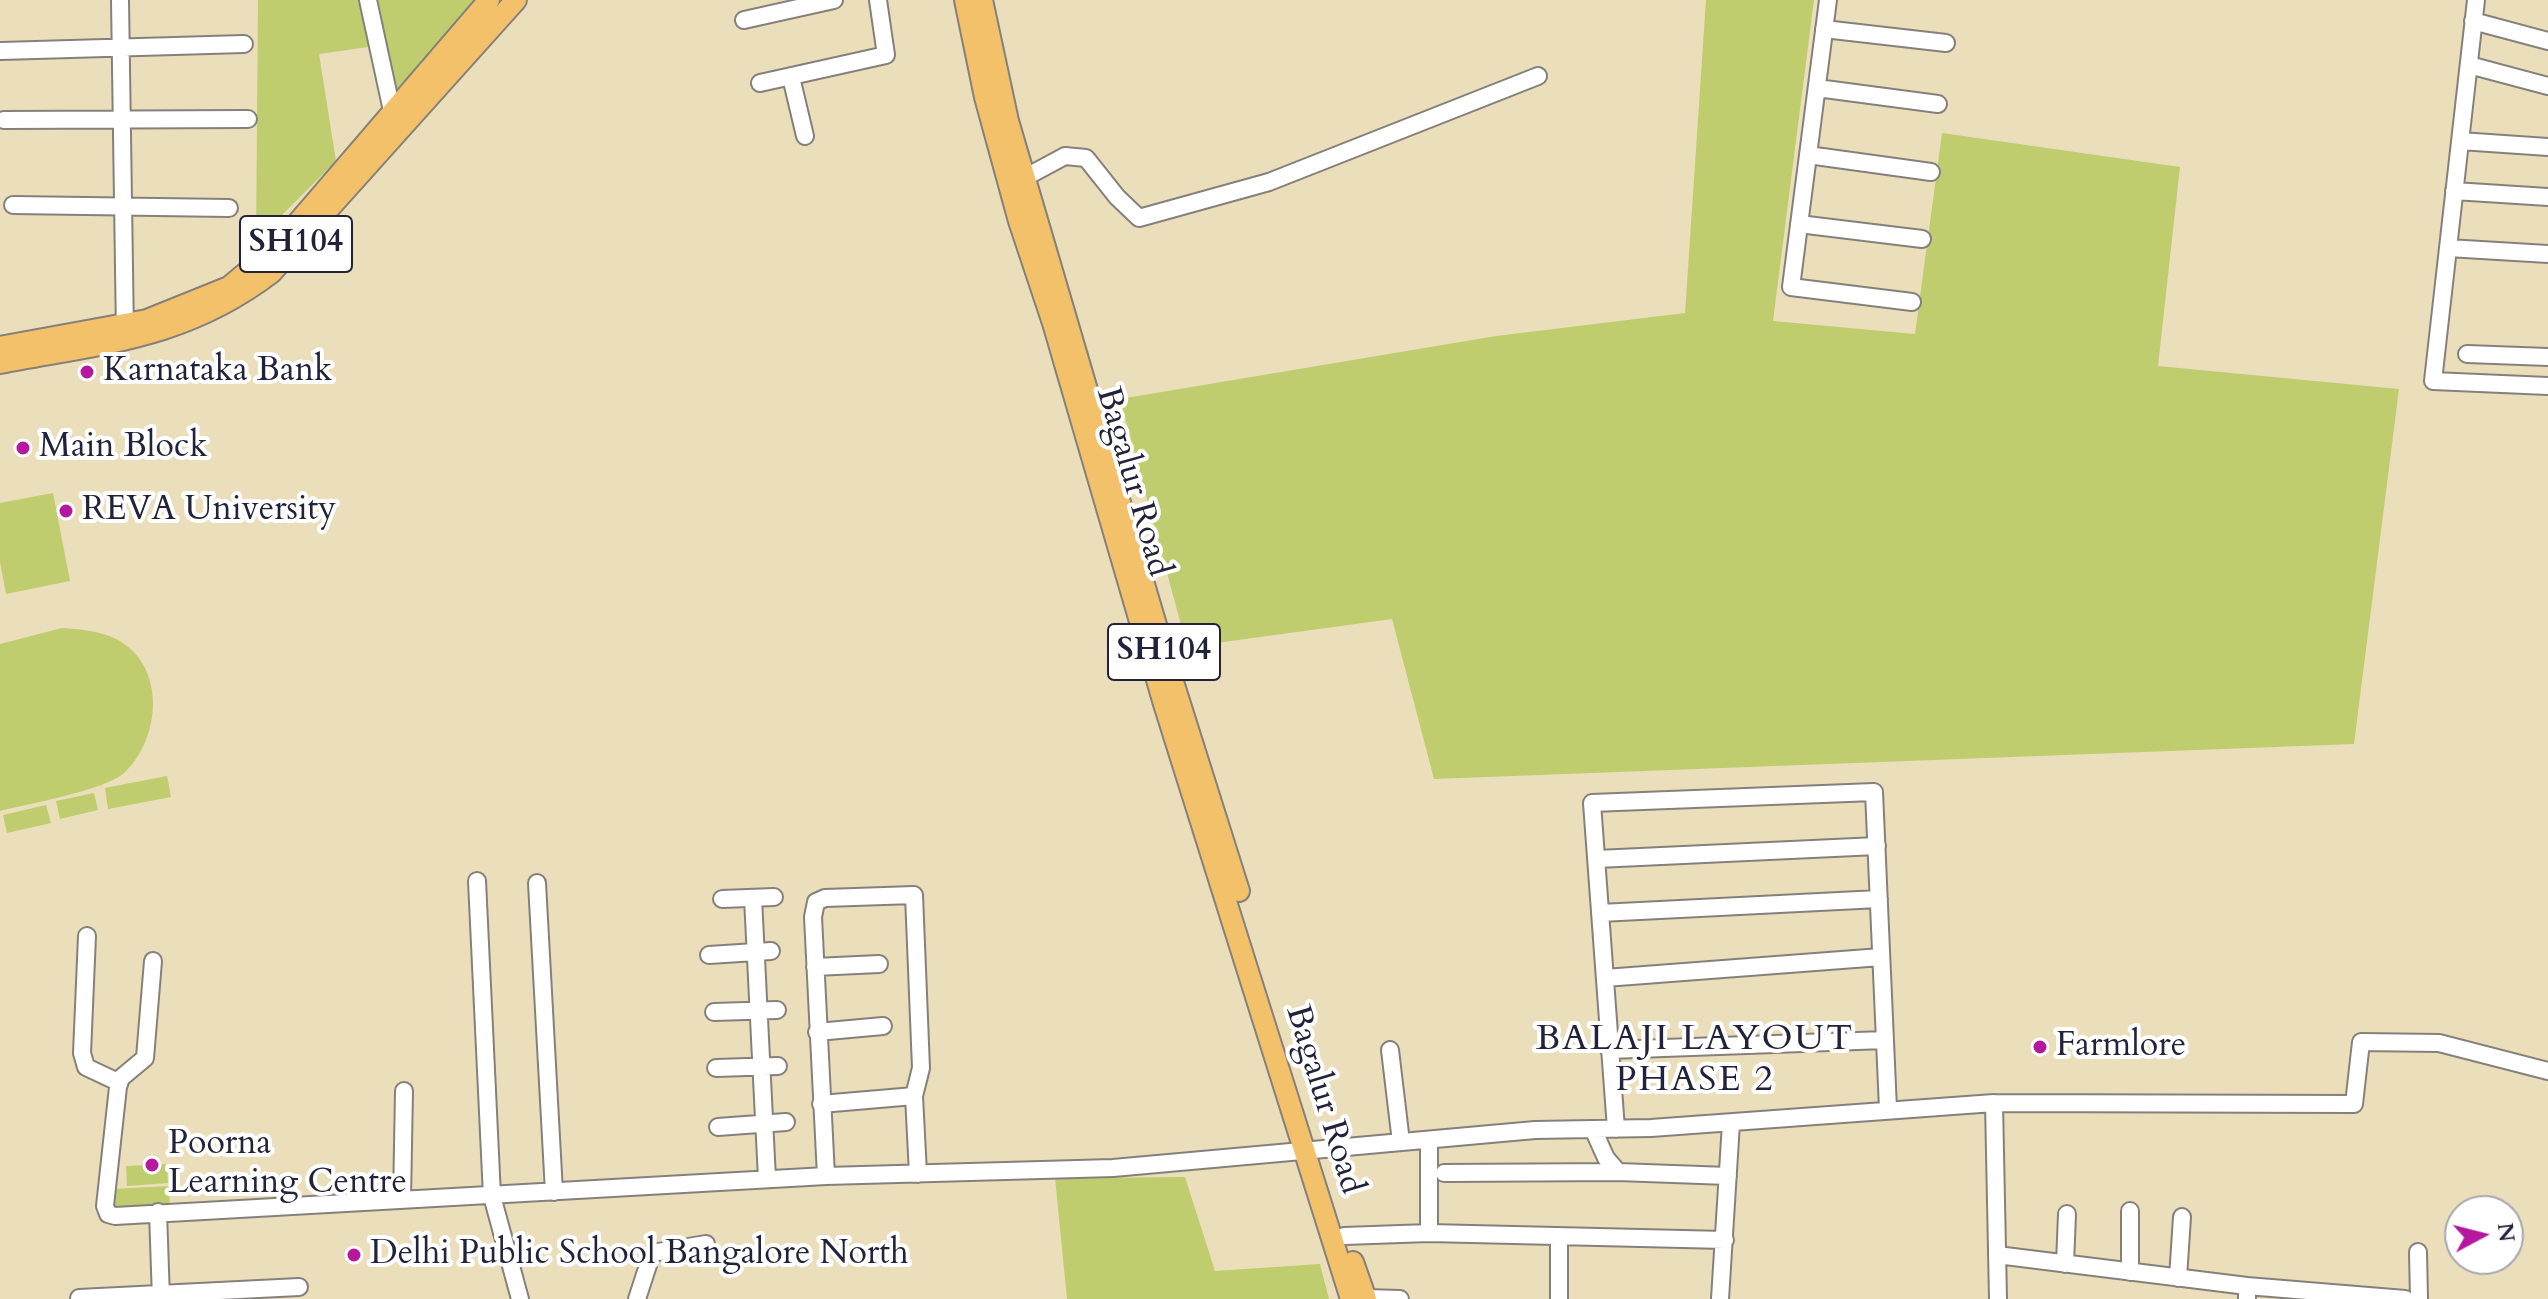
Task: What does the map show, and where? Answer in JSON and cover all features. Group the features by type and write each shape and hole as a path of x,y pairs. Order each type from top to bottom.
{"main road":[{"name":"SH104","path":"0,347 124,332 151,336 236,299 260,282 395,122 489,0"},
{"name":"SH104","path":"395,122 516,0"},
{"name":"Bagalur Road","path":"965,0 985,97 1019,221 1360,1299"},
{"name":"Bagalur Road","path":"982,0 1008,121 1171,702"},
{"name":"SH104","path":"0,363 124,332"},
{"name":"Bagalur Road","path":"1312,1151 1344,1236 1360,1299"}],"street":[{"path":"120,0 124,332"},
{"path":"368,0 395,122"},
{"path":"744,20 834,0"},
{"path":"760,83 886,55 878,0"},
{"path":"1828,0 1791,287 1912,302"},
{"path":"2476,0 2433,381 2548,386"},
{"path":"2473,21 2548,41"},
{"path":"1824,29 1946,43"},
{"path":"1,51 244,44"},
{"path":"2469,65 2548,86"},
{"path":"1024,178 1065,156 1086,158 1117,197 1139,218 1269,182 1538,76"},
{"path":"791,77 805,136"},
{"path":"1817,88 1938,104"},
{"path":"4,120 248,119"},
{"path":"2460,141 2548,147"},
{"path":"1808,155 1931,172"},
{"path":"2454,191 2548,197"},
{"path":"13,205 229,208"},
{"path":"1799,224 1922,239"},
{"path":"2448,248 2548,254"},
{"path":"2467,354 2548,357"},
{"path":"1616,1129 1592,803 1874,792 1888,1109"},
{"path":"1597,859 1877,846"},
{"path":"477,881 492,1196 520,1299"},
{"path":"537,883 554,1192"},
{"path":"826,1176 817,1032 816,902 825,898 914,895 921,1068 914,1096 918,1174"},
{"path":"722,899 774,897"},
{"path":"753,898 764,951 759,1011 770,1066 765,1123 767,1179"},
{"path":"1600,913 1879,899"},
{"path":"87,936 82,1053 86,1067 118,1082"},
{"path":"709,955 764,951"},
{"path":"1605,978 1881,957"},
{"path":"153,961 145,1058 118,1082 105,1206 108,1214 115,1216 826,1176 1113,1168 1535,1130 1731,1123 1994,1103 2354,1104 2361,1042 2439,1043 2548,1071"},
{"path":"815,967 879,964"},
{"path":"714,1012 777,1010"},
{"path":"817,1032 883,1026"},
{"path":"1609,1050 1885,1040"},
{"path":"1390,1050 1401,1142"},
{"path":"716,1068 770,1066"},
{"path":"402,1200 404,1091"},
{"path":"821,1104 914,1096"},
{"path":"1994,1103 1998,1299"},
{"path":"718,1127 786,1122"},
{"path":"1720,1299 1731,1123"},
{"path":"1593,1129 1606,1158 1618,1172"},
{"path":"1429,1140 1429,1233"},
{"path":"1444,1173 1618,1172 1728,1176"},
{"path":"2130,1211 2130,1272"},
{"path":"158,1212 160,1296"},
{"path":"2065,1264 2067,1214"},
{"path":"2178,1278 2182,1217"},
{"path":"1344,1236 1429,1233 1725,1240"},
{"path":"1559,1236 1559,1299"},
{"path":"637,1299 652,1253 706,1244"},
{"path":"2418,1252 2419,1299"},
{"path":"1997,1255 2178,1278 2247,1293 2405,1299"},
{"path":"79,1298 299,1287"},
{"path":"1360,1299 1400,1299"}],"green space":[{"path":"258,0 364,0 375,46 319,54 336,161 256,241"},
{"path":"378,0 478,0 396,90"},
{"path":"1706,0 1814,0 1773,321 1915,334 1942,133 2180,167 2158,366 2399,389 2354,744 1434,779 1392,619 1187,647 1120,399 1496,336 1685,313"},
{"path":"53,493 70,581 6,594 0,562 0,503"},
{"path":"62,628 97,632 116,639 133,651 144,666 151,684 153,703 146,741 136,759 114,779 84,791 0,811 0,644"},
{"path":"167,776 171,797 108,809 105,788"},
{"path":"94,793 98,810 60,819 56,801"},
{"path":"46,805 51,823 7,833 3,815"},
{"path":"167,1164 168,1183 127,1186 126,1166"},
{"path":"1185,1177 1215,1271 1320,1264 1329,1299 1067,1299 1055,1178"},
{"path":"169,1186 170,1209 114,1212 113,1189"}],"place":[{"name":"Karnataka Bank","path":"87,372"},
{"name":"Main Block","path":"23,448"},
{"name":"REVA University","path":"66,511"},
{"name":"Farmlore","path":"2040,1047"},
{"name":"Poorna Learning Centre","path":"152,1165"},
{"name":"Delhi Public School Bangalore North","path":"354,1255"}],"district":[{"name":"BALAJI LAYOUT PHASE 2","path":"1695,1062"}]}
